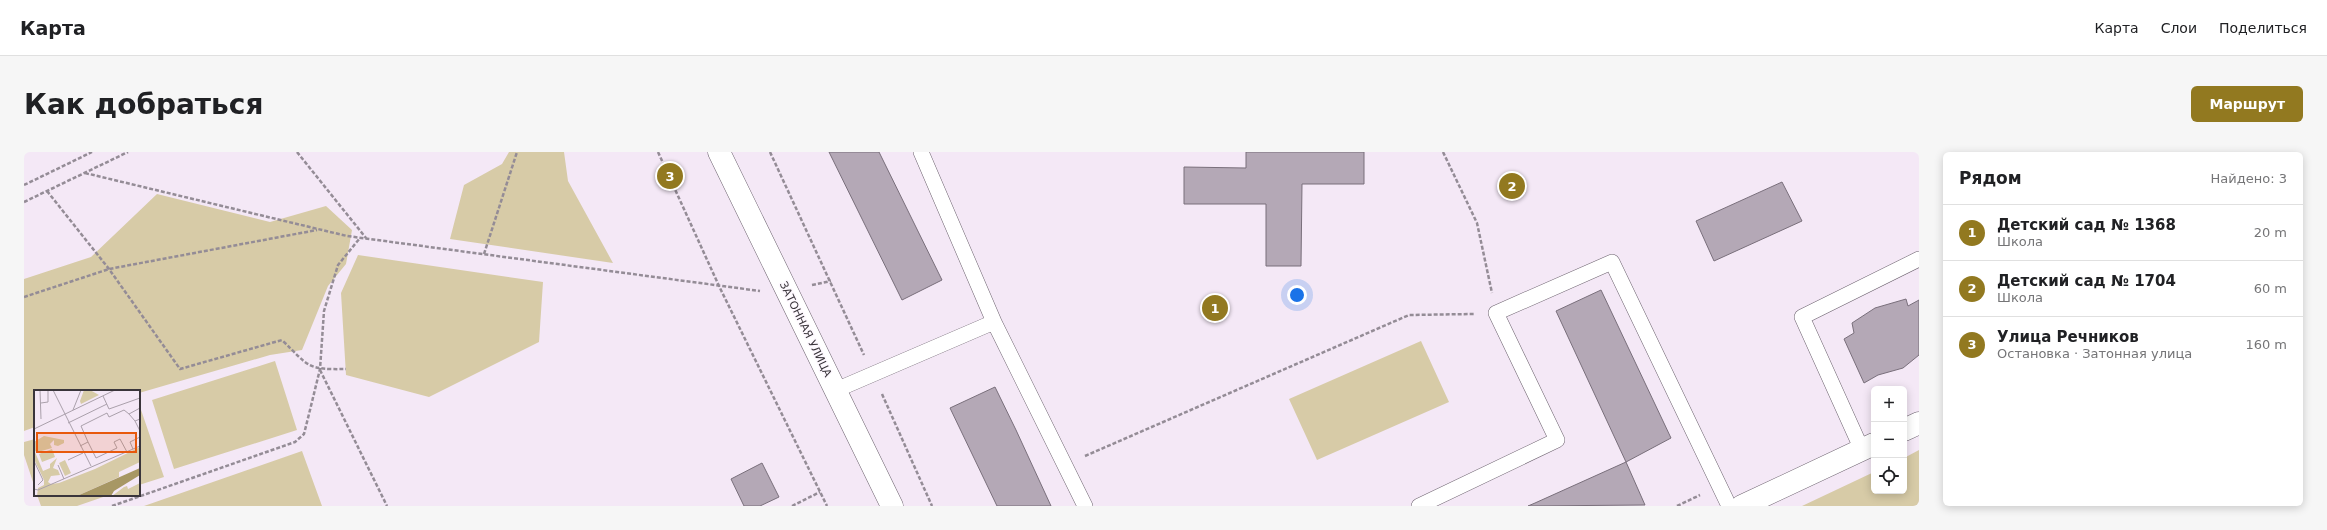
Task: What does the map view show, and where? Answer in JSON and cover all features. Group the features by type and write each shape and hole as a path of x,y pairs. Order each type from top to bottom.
{"street":[{"name":"ЗАТОННАЯ УЛИЦА","path":"719,152 892,506"},
{"path":"1907,429 1919,423"},
{"path":"1742,506 1868,447"}],"lane":[{"path":"921,152 994,322 1085,506"},
{"path":"1868,447 1802,318 1919,259"},
{"path":"1419,506 1558,440 1496,313 1612,262 1729,506"},
{"path":"836,390 994,322"}],"path":[{"path":"24,185 92,152"},
{"path":"24,202 128,152"},
{"path":"297,152 367,239"},
{"path":"484,254 517,152"},
{"path":"658,152 719,286 827,506"},
{"path":"770,152 831,281 932,506"},
{"path":"1064,465 1409,315 1496,313 1477,223 1443,152"},
{"path":"85,173 360,238 758,291 787,289 831,281"},
{"path":"47,191 109,269 180,369 282,340 308,366 320,369 346,369"},
{"path":"24,297 109,269 320,229"},
{"path":"112,506 295,442 304,434 320,369 324,311 338,265 360,238"},
{"path":"320,369 387,506"},
{"path":"1676,506 1719,486"},
{"path":"792,506 820,492"}],"shaded area":[{"path":"509,152 564,152 568,181 613,263 450,239 464,185 502,164"},
{"path":"157,194 270,222 326,206 352,230 346,264 328,286 302,350 270,355 140,393 140,390 34,390 34,427 24,431 24,279 91,257"},
{"path":"358,255 543,282 539,342 429,397 346,375 341,293"},
{"path":"1421,341 1449,402 1317,460 1289,399"},
{"path":"275,361 297,430 174,469 152,400"},
{"path":"140,407 164,477 140,485"},
{"path":"34,439 34,485 24,455 24,442"},
{"path":"1919,450 1919,506 1802,506 1871,473 1871,494 1907,494 1907,456"},
{"path":"302,451 322,506 144,506"},
{"path":"37,496 106,496 77,506 41,506"}],"building":[{"path":"829,152 879,152 942,280 902,300"},
{"path":"1246,152 1364,152 1364,184 1302,184 1301,266 1266,266 1266,204 1184,204 1184,167 1246,168"},
{"path":"1782,182 1802,221 1714,261 1696,221"},
{"path":"1601,290 1671,438 1626,462 1556,311"},
{"path":"1906,299 1908,306 1919,300 1919,355 1903,368 1878,375 1864,383 1844,339 1854,333 1852,323 1875,308"},
{"path":"995,387 1051,506 997,506 950,408"},
{"path":"1626,462 1645,505 1528,506 1535,503"},
{"path":"762,463 779,497 760,506 744,506 731,479"}],"place":[{"name":"Улица Речников","path":"670,176"},
{"name":"Детский сад № 1704","path":"1512,186"},
{"name":"Детский сад № 1368","path":"1215,308"}]}
